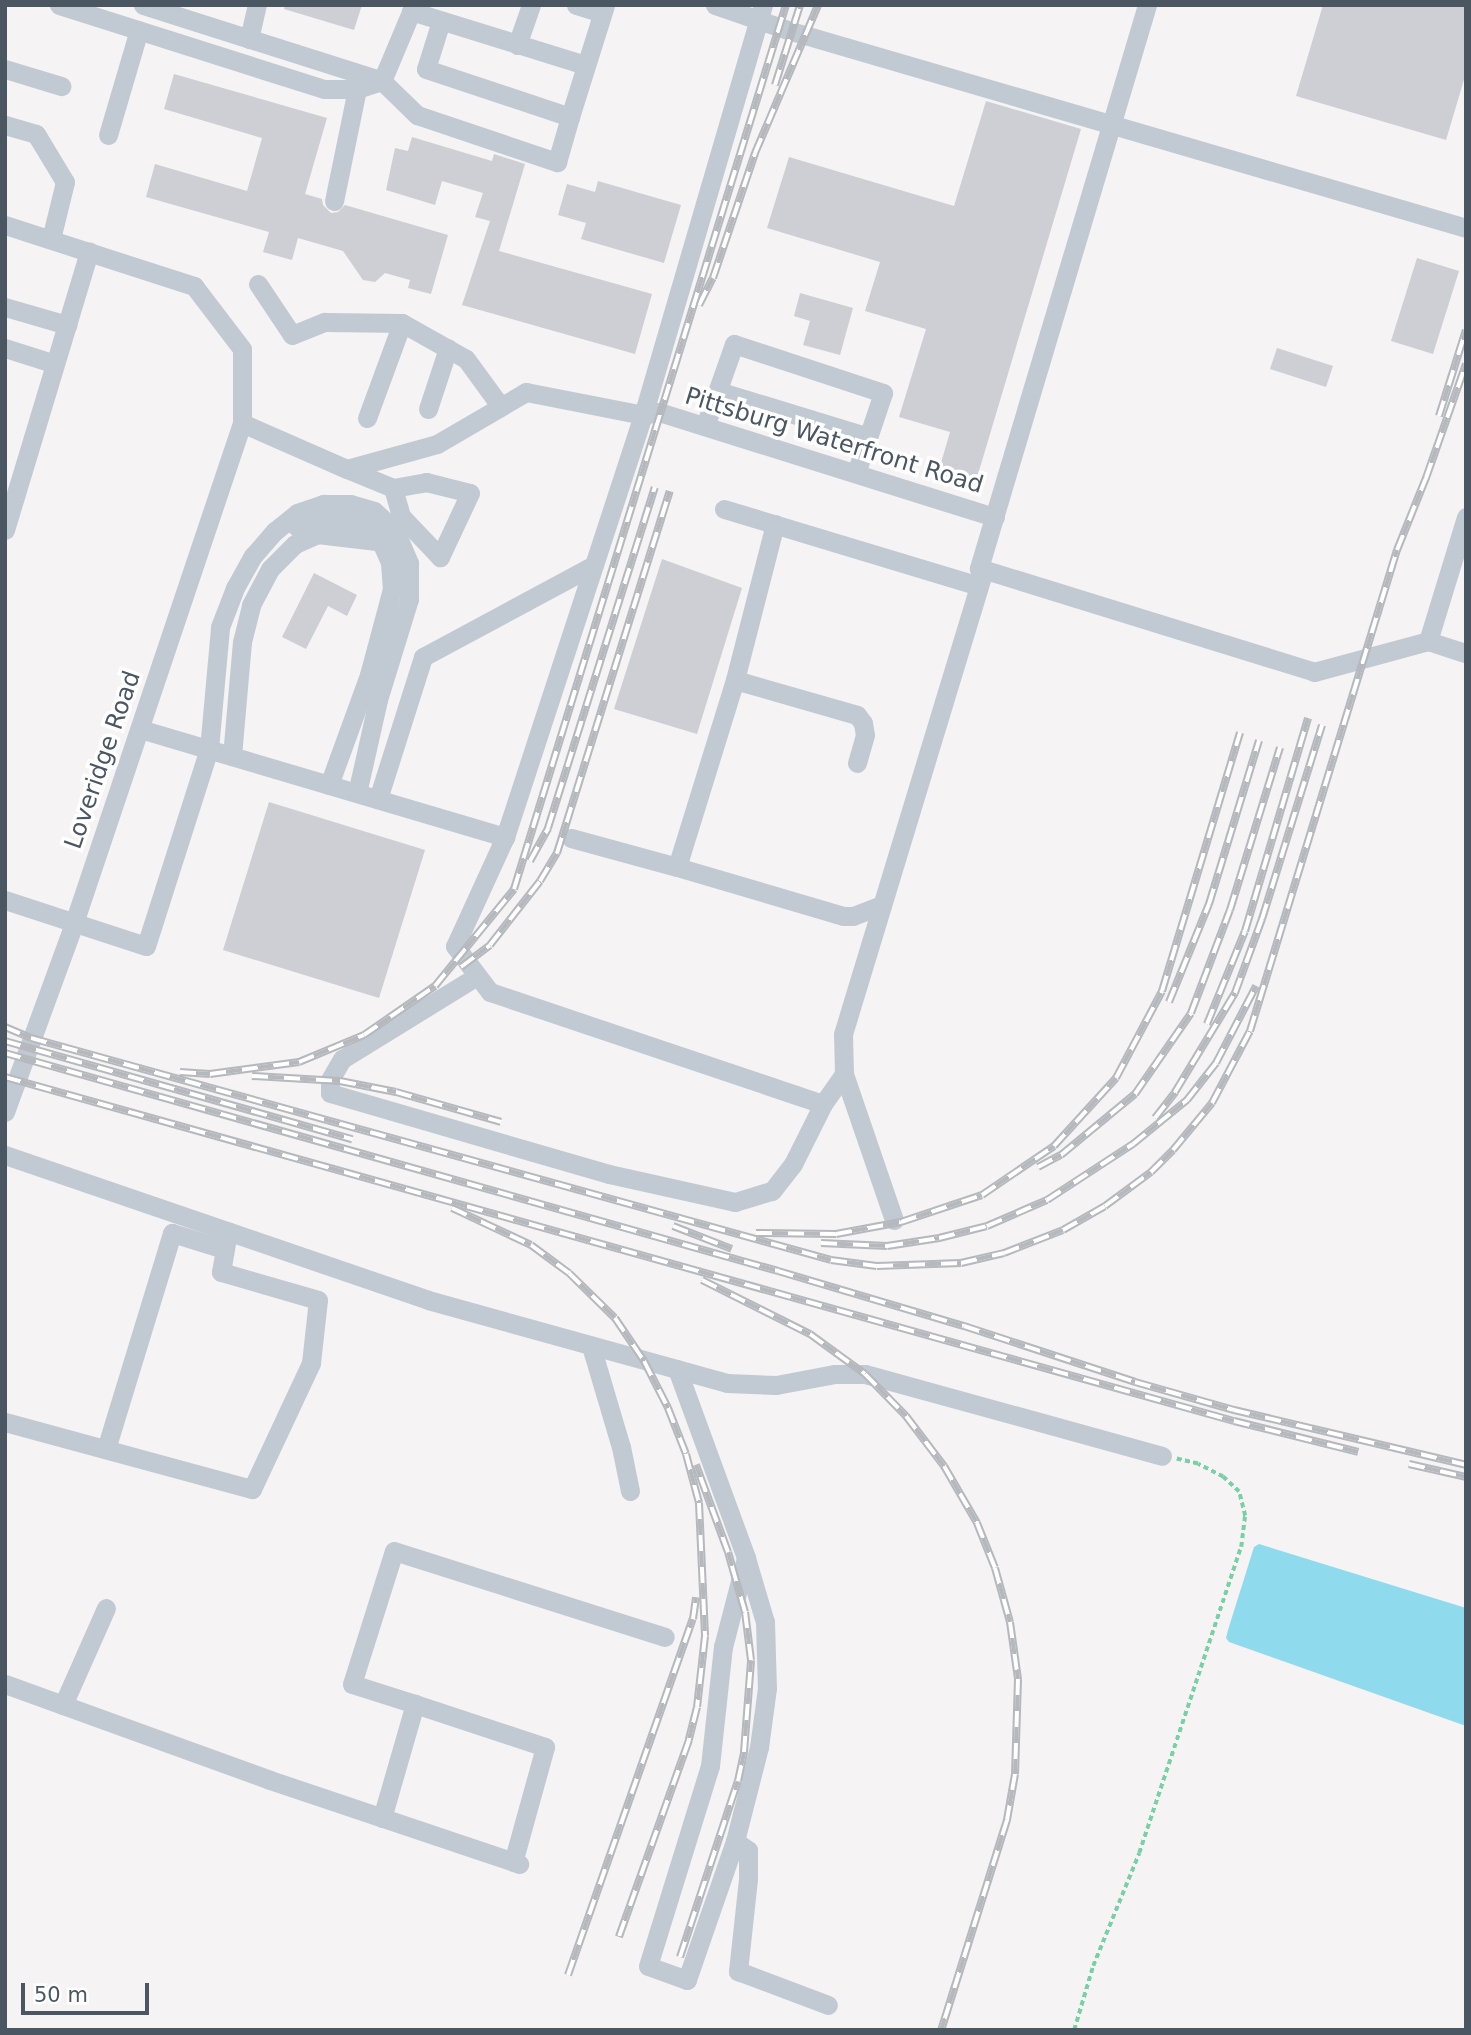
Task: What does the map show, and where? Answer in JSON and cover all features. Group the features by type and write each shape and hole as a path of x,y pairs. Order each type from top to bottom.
{"street":[{"path":"59,5 324,89 357,89 382,81 413,8 441,20 585,65"},
{"path":"143,5 382,81 417,115 557,162 603,9 576,5"},
{"path":"249,39 257,5"},
{"path":"517,45 531,5"},
{"path":"715,5 761,13 1111,122 1466,228"},
{"path":"894,1220 844,1074 843,1034 982,578 979,568 1147,5"},
{"path":"761,13 643,415 505,837 455,946 490,992 823,1104"},
{"path":"441,20 426,69 570,117"},
{"path":"108,135 139,30"},
{"path":"6,73 61,86"},
{"path":"334,201 357,89"},
{"path":"5,125 36,134 65,182 51,239"},
{"path":"5,225 194,286 242,349 243,423 393,488"},
{"path":"5,529 89,251"},
{"path":"258,284 292,334 325,322 402,323 466,359 500,407"},
{"path":"5,307 67,325"},
{"path":"367,418 402,323"},
{"path":"705,426 734,344 883,393 856,473"},
{"path":"5,348 55,364"},
{"path":"428,409 448,348"},
{"path":"718,391 868,437"},
{"name":"Pittsburg Waterfront Road","path":"347,469 437,444 526,392 643,415 659,412 995,517"},
{"name":"Loveridge Road","path":"5,1112 74,923 243,423"},
{"path":"220,753 220,627 235,588 253,556 297,513 323,504 351,504 374,511 396,530 408,563 410,599 378,700 357,793"},
{"path":"724,509 1314,671 1428,641 1466,653"},
{"path":"1428,641 1466,517"},
{"path":"5,900 146,946 220,753 229,646 238,608 251,576 266,554 304,522 328,518 347,519 368,529 381,542 390,562 392,589 369,675 329,785"},
{"path":"677,867 735,680 775,524"},
{"path":"378,799 423,657 594,565"},
{"path":"735,680 857,715 863,723 865,735 857,763"},
{"path":"140,729 505,837"},
{"path":"571,838 843,916 853,916 882,905"},
{"path":"477,976 342,1059 330,1080 330,1093 609,1174 735,1202 772,1191 793,1164 823,1104 844,1074"},
{"path":"5,1155 226,1240 428,1300 727,1383 776,1385 834,1374 864,1374 1162,1456"},
{"path":"106,1449 172,1233 226,1240"},
{"path":"5,1422 252,1489 311,1363 318,1300 221,1272 226,1240"},
{"path":"591,1346 621,1447 630,1492"},
{"path":"677,1369 746,1558 765,1622 767,1688 759,1746 735,1841 688,1980 648,1966 710,1766 723,1647 746,1558"},
{"path":"5,1684 516,1863 545,1747 352,1684 394,1551 665,1637"},
{"path":"63,1705 106,1608"},
{"path":"382,1818 415,1704"},
{"path":"735,1841 748,1850 748,1879 738,1971 828,2005"}],"path":[{"path":"1074,2030 1093,1966 1139,1853 1241,1547 1245,1516 1239,1492 1223,1477 1198,1464 1162,1456"}],"water":[{"path":"1259,1544 1466,1608 1466,1726 1229,1642 1226,1638 1228,1630 1254,1547"}],"building":[{"path":"285,5 362,5 354,30 284,9"},
{"path":"1323,5 1466,5 1466,73 1446,140 1296,96"},
{"path":"174,74 327,118 305,194 322,199 323,205 331,213 338,212 345,205 448,235 431,294 408,288 410,280 385,273 375,282 363,280 343,251 298,238 292,260 263,252 269,232 146,197 155,164 247,191 262,138 164,109"},
{"path":"986,101 1081,129 973,491 936,480 950,432 899,417 926,329 865,311 880,262 767,228 789,157 954,206"},
{"path":"412,137 492,161 494,154 525,164 499,251 652,294 635,354 462,305 490,221 475,217 483,193 442,181 435,205 386,190 395,148 408,151"},
{"path":"598,181 681,205 664,263 581,239 586,223 558,215 567,184 595,192"},
{"path":"1417,258 1459,271 1433,354 1391,341"},
{"path":"800,293 853,308 840,355 803,345 810,321 794,316"},
{"path":"1277,348 1333,366 1326,387 1270,369"},
{"path":"662,559 742,588 697,734 614,709"},
{"path":"314,573 357,595 347,616 328,606 306,649 282,637"},
{"path":"269,802 425,850 379,998 223,950"}],"railway":[{"path":"180,1072 210,1074 299,1062 364,1035 435,986 514,889 786,5"},
{"path":"775,85 800,5"},
{"path":"699,305 713,278 755,153 818,5"},
{"path":"1439,416 1466,330"},
{"path":"5,1027 31,1038 831,1260 877,1266 961,1263 1004,1253 1063,1230 1105,1206 1151,1172 1173,1150 1212,1103 1250,1031 1397,550 1426,478 1466,364"},
{"path":"530,861 548,828 655,487"},
{"path":"461,967 490,945 540,881 557,853 670,491"},
{"path":"1207,1024 1245,931 1308,718"},
{"path":"1155,1118 1175,1092 1235,993 1262,919 1322,725"},
{"path":"756,1233 836,1234 901,1222 982,1195 1054,1146 1116,1078 1162,991 1240,733"},
{"path":"1169,1002 1209,904 1259,740"},
{"path":"1038,1167 1061,1155 1135,1094 1191,1013 1230,910 1280,747"},
{"path":"821,1243 887,1246 939,1238 987,1226 1047,1200 1133,1144 1187,1100 1216,1063 1256,986"},
{"path":"5,1041 352,1139"},
{"path":"5,1053 778,1271 1234,1410 1466,1465"},
{"path":"252,1076 340,1081 396,1092 501,1122"},
{"path":"5,1077 1234,1421 1358,1452"},
{"path":"452,1208 531,1245 569,1273 615,1318 644,1361 668,1408 686,1454 699,1503 705,1636 697,1707 689,1740 619,1937"},
{"path":"673,1226 732,1249"},
{"path":"702,1280 810,1334 865,1374 906,1416 944,1466 977,1523 995,1568 1010,1622 1018,1679 1015,1774 1007,1820 941,2030"},
{"path":"1409,1464 1466,1477"},
{"path":"680,1957 738,1781 744,1752 751,1660 745,1612 728,1552 696,1465"},
{"path":"568,1975 693,1619 696,1597"}]}
